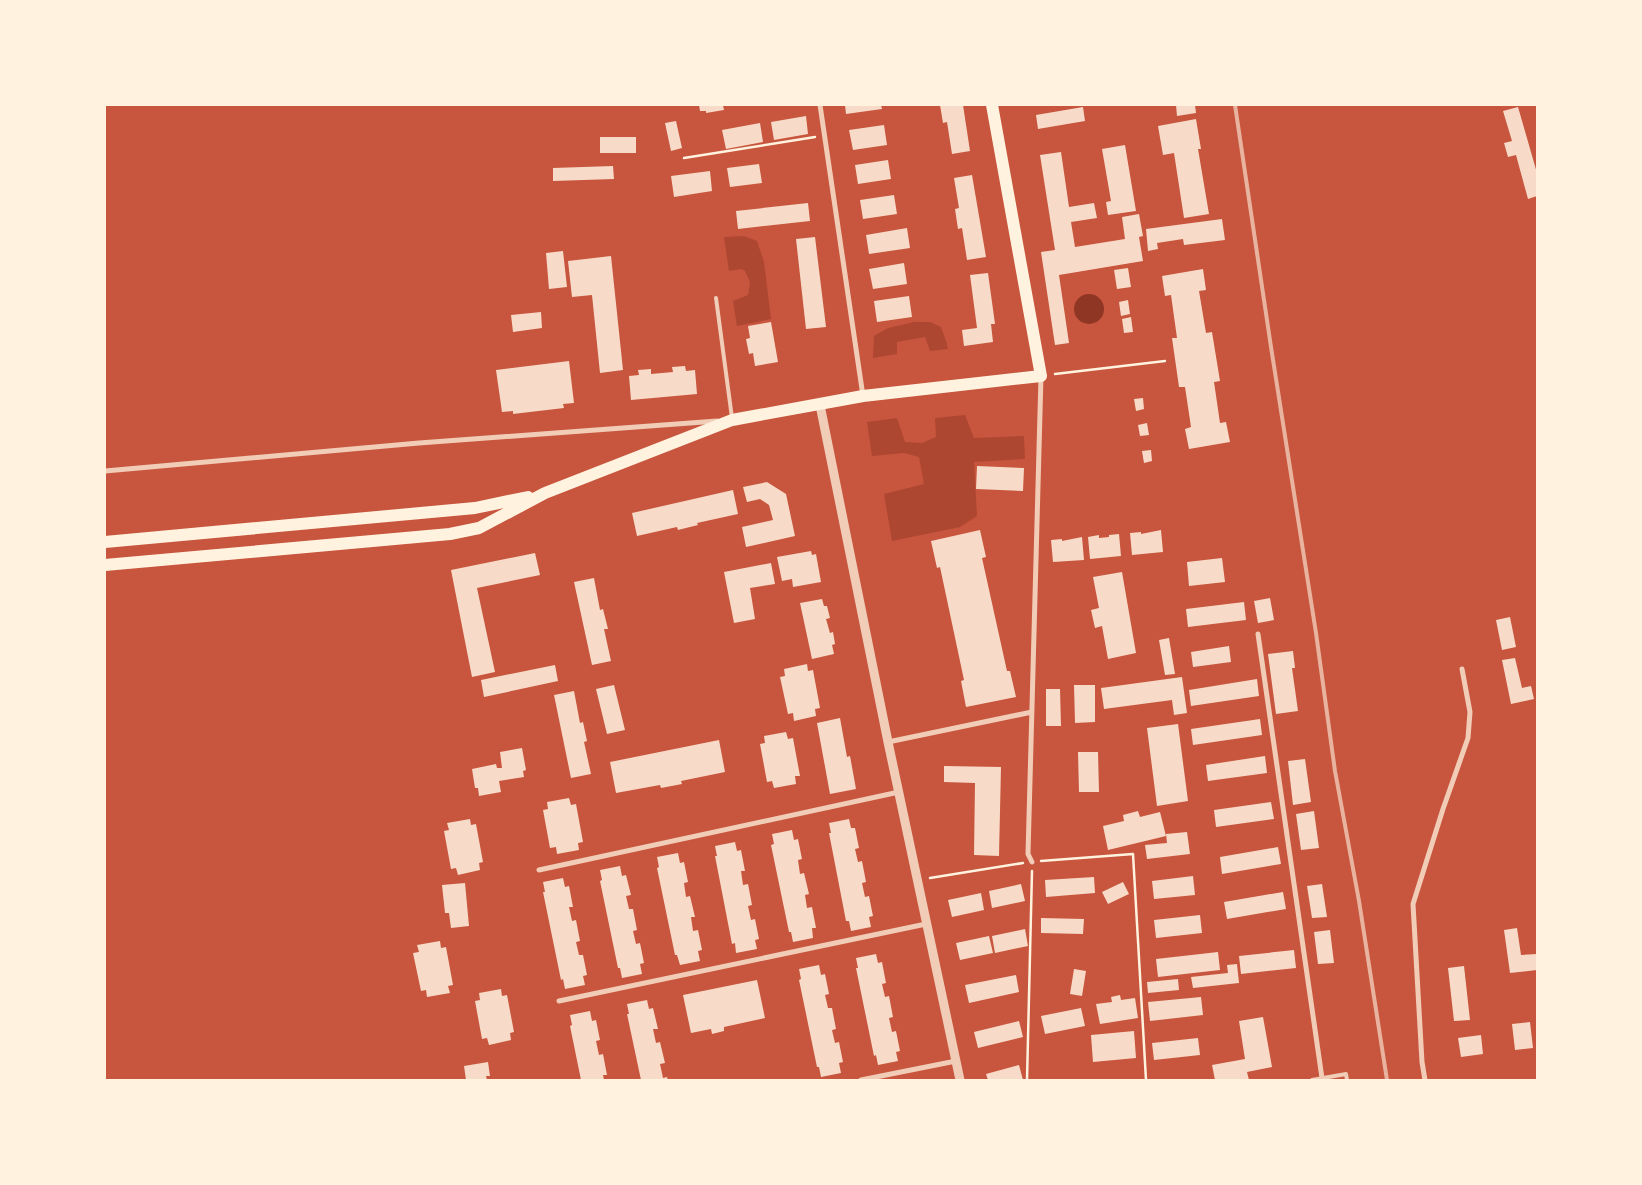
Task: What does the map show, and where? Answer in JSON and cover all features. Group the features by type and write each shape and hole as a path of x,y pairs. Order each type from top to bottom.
{"main road":[{"path":"105,565 450,534 479,528 546,493 732,420 863,396 1041,376 992,105"},
{"path":"105,542 475,508 546,493"}],"street":[{"path":"820,105 863,396"},
{"path":"1032,862 1028,854 1041,376"},
{"path":"820,405 888,742 960,1080"},
{"path":"105,471 419,443 732,420"},
{"path":"1258,634 1322,1078"},
{"path":"1425,1080 1422,1062 1413,904 1443,808 1468,738 1470,712 1462,669"},
{"path":"888,742 1032,712"},
{"path":"539,870 899,792"},
{"path":"559,1001 926,924"},
{"path":"861,1080 956,1062"}],"lane":[{"path":"716,298 732,420"},
{"path":"1312,1080 1346,1074 1347,1080"}],"path":[{"path":"684,158 825,136"},
{"path":"1041,376 1165,361"},
{"path":"1132,854 1146,1080"},
{"path":"1027,1080 1032,862"}],"shaded area":[{"path":"744,236 757,241 764,262 771,319 737,326 733,301 748,295 750,282 745,271 741,269 729,271 724,237"},
{"path":"1089,294 1095,295 1103,303 1103,315 1095,323 1089,324 1083,323 1075,315 1074,309 1075,303 1083,295"},
{"path":"914,322 930,322 941,327 948,349 930,351 925,337 897,342 897,354 873,358 874,336 888,328"},
{"path":"965,415 974,438 1024,436 1025,459 974,462 977,516 960,527 892,541 884,494 924,484 919,457 904,453 872,456 867,422 897,418 905,442 922,443 936,437 935,418"}],"building":[{"path":"699,105 723,105 724,110 706,113 706,111 700,111"},
{"path":"845,105 881,105 882,109 846,114"},
{"path":"940,105 963,105 970,151 952,154 947,122 943,123"},
{"path":"1176,105 1195,105 1196,113 1177,116"},
{"path":"1083,107 1085,121 1038,129 1036,115"},
{"path":"1518,107 1537,173 1537,196 1528,199 1516,155 1508,157 1504,143 1512,141 1503,111"},
{"path":"806,116 808,134 774,140 771,122"},
{"path":"1196,119 1201,149 1198,149 1209,214 1184,218 1174,153 1163,155 1158,126"},
{"path":"676,121 682,148 671,151 665,123"},
{"path":"760,123 763,142 726,149 722,130"},
{"path":"884,125 887,145 853,150 849,130"},
{"path":"600,137 636,137 636,153 600,153"},
{"path":"1125,145 1136,211 1108,215 1106,202 1111,201 1102,149"},
{"path":"1061,152 1069,207 1094,203 1097,218 1071,222 1075,247 1125,239 1122,217 1139,214 1143,236 1139,237 1143,261 1059,275 1069,343 1055,345 1041,252 1055,250 1040,155"},
{"path":"888,160 891,179 858,184 855,165"},
{"path":"759,164 762,183 730,187 727,168"},
{"path":"613,166 614,179 553,181 553,168"},
{"path":"710,171 712,191 674,197 671,176"},
{"path":"972,175 986,257 967,260 962,228 958,229 955,209 959,208 954,178"},
{"path":"894,195 897,214 863,219 860,200"},
{"path":"808,203 810,221 738,229 736,211"},
{"path":"1222,219 1225,240 1184,245 1183,239 1157,243 1158,249 1148,251 1146,229"},
{"path":"907,228 910,248 869,254 866,235"},
{"path":"815,237 826,327 806,329 796,239"},
{"path":"563,251 567,287 549,289 546,253"},
{"path":"611,256 623,370 600,373 592,295 572,297 568,261"},
{"path":"904,263 907,284 873,289 869,269"},
{"path":"1128,268 1131,287 1117,289 1114,270"},
{"path":"1203,269 1206,290 1199,291 1206,333 1212,332 1220,381 1214,382 1220,423 1226,422 1230,442 1189,449 1185,429 1191,427 1185,387 1179,387 1172,338 1177,338 1171,295 1165,296 1162,276"},
{"path":"988,273 995,324 991,324 993,342 964,346 962,330 977,328 970,275"},
{"path":"909,296 912,317 877,322 874,301"},
{"path":"1128,300 1130,314 1121,316 1119,302"},
{"path":"541,312 542,328 513,332 511,315"},
{"path":"1131,317 1133,332 1124,333 1122,319"},
{"path":"771,322 778,362 755,366 753,353 749,354 746,339 750,338 748,326"},
{"path":"569,361 574,403 563,404 564,408 513,414 513,411 502,412 496,370"},
{"path":"685,366 686,371 695,370 697,394 631,400 629,376 639,375 638,370 651,369 651,374 673,372 672,367"},
{"path":"1143,398 1144,409 1136,411 1134,399"},
{"path":"1147,423 1149,435 1140,436 1138,425"},
{"path":"1151,450 1152,461 1144,463 1142,451"},
{"path":"977,466 1024,468 1023,491 976,489"},
{"path":"767,482 786,494 795,536 746,547 742,527 773,520 769,505 760,499 747,502 743,487"},
{"path":"733,490 738,514 697,523 698,525 678,530 677,527 637,536 632,513"},
{"path":"980,530 986,557 982,558 1007,671 1010,671 1016,697 966,707 961,681 964,680 940,567 937,568 931,541"},
{"path":"1161,530 1163,552 1132,555 1130,533 1141,532 1141,534"},
{"path":"1119,534 1121,556 1090,559 1088,537 1099,535 1099,538"},
{"path":"1082,537 1084,560 1053,562 1051,540 1062,539 1062,541"},
{"path":"811,551 812,555 816,554 821,582 793,587 792,579 782,581 777,557"},
{"path":"535,553 540,575 477,588 495,672 472,677 451,570"},
{"path":"1222,558 1225,582 1189,586 1187,562"},
{"path":"771,563 775,584 750,588 755,619 734,623 724,572"},
{"path":"1122,572 1136,653 1108,659 1102,626 1095,628 1091,610 1099,608 1093,577"},
{"path":"594,578 600,610 603,609 608,629 604,629 611,661 592,665 574,582"},
{"path":"1270,598 1274,620 1258,623 1254,601"},
{"path":"822,599 824,606 827,606 830,618 826,619 830,633 833,632 835,644 832,645 834,654 812,659 800,603"},
{"path":"1244,602 1246,620 1188,627 1186,609"},
{"path":"1510,617 1516,647 1502,650 1496,620"},
{"path":"1169,638 1175,674 1165,675 1159,640"},
{"path":"1229,646 1231,662 1193,667 1191,652"},
{"path":"1293,651 1295,668 1292,668 1298,711 1276,714 1268,654"},
{"path":"1515,658 1522,688 1531,686 1534,699 1511,704 1502,660"},
{"path":"807,664 808,671 813,670 820,708 815,709 816,716 794,721 793,713 788,714 780,677 785,676 784,669"},
{"path":"555,665 558,681 484,697 481,680"},
{"path":"1182,677 1187,713 1174,715 1172,700 1104,709 1101,688"},
{"path":"1257,679 1259,696 1191,706 1189,690"},
{"path":"614,685 625,730 607,734 596,689"},
{"path":"1074,685 1095,685 1095,722 1075,723"},
{"path":"1046,689 1060,689 1061,726 1046,726"},
{"path":"574,691 580,723 583,722 587,741 584,742 591,774 571,778 554,695"},
{"path":"840,718 847,757 850,756 856,789 830,794 817,723"},
{"path":"1260,719 1262,735 1193,745 1191,729"},
{"path":"1178,724 1188,801 1157,806 1147,728"},
{"path":"786,732 788,739 793,738 800,776 795,776 796,784 774,788 772,781 767,782 760,744 765,743 764,736"},
{"path":"719,740 725,772 681,781 682,784 661,788 660,785 616,793 610,762"},
{"path":"522,748 526,770 523,771 524,777 499,781 501,792 479,796 478,788 475,788 472,769 496,764 497,768 502,768 500,752"},
{"path":"1078,752 1098,752 1099,792 1079,792"},
{"path":"1265,756 1267,773 1208,781 1206,765"},
{"path":"1305,759 1311,802 1293,805 1288,761"},
{"path":"944,766 1001,767 999,856 974,855 975,783 944,782"},
{"path":"569,798 571,805 576,804 583,842 578,843 579,850 557,854 556,847 550,848 543,810 548,809 547,802"},
{"path":"1271,802 1274,819 1216,827 1214,810"},
{"path":"1138,811 1140,817 1160,812 1166,836 1108,850 1103,826 1124,821 1123,815"},
{"path":"1314,811 1319,848 1301,850 1296,814"},
{"path":"470,819 471,825 476,824 483,862 479,863 480,870 458,875 456,868 451,869 444,831 449,830 447,823"},
{"path":"849,819 851,828 855,828 859,848 855,849 858,862 862,861 866,882 862,883 865,897 869,896 873,916 869,917 871,927 851,931 849,921 846,921 829,833 831,833 829,823"},
{"path":"792,830 794,840 798,839 802,859 798,860 800,874 804,873 809,894 805,895 807,908 812,907 816,928 812,928 813,938 793,942 791,932 789,932 771,845 774,844 772,834"},
{"path":"1187,832 1190,854 1147,859 1145,845 1167,843 1166,834"},
{"path":"735,842 737,851 741,850 745,871 741,871 743,885 748,884 752,905 748,906 751,920 755,919 759,939 755,940 757,949 736,953 735,943 732,944 715,856 717,856 715,846"},
{"path":"1278,847 1281,864 1222,874 1220,857"},
{"path":"678,853 680,863 684,862 688,882 684,883 686,897 690,896 695,917 691,917 693,931 698,930 702,950 698,951 700,961 680,965 677,955 675,955 657,868 659,867 657,857"},
{"path":"620,866 622,876 626,875 631,895 626,896 629,909 633,909 637,930 633,931 636,944 640,943 644,963 640,964 642,974 622,978 620,968 618,968 600,881 602,880 600,870"},
{"path":"1193,876 1195,895 1154,899 1152,881"},
{"path":"1094,877 1095,893 1046,897 1045,880"},
{"path":"563,878 565,887 569,886 573,907 569,907 572,921 576,920 580,941 576,942 579,955 583,955 587,975 583,976 585,985 565,989 563,979 561,980 543,892 545,892 543,882"},
{"path":"1123,882 1129,894 1108,904 1102,892"},
{"path":"465,883 469,926 451,928 449,913 445,913 442,885"},
{"path":"1021,884 1025,901 992,908 989,891"},
{"path":"1322,884 1327,917 1312,918 1307,886"},
{"path":"1283,892 1286,909 1227,919 1224,902"},
{"path":"981,893 984,910 952,917 948,900"},
{"path":"1200,915 1202,933 1156,938 1154,920"},
{"path":"1041,918 1084,919 1083,934 1041,933"},
{"path":"1517,928 1521,955 1537,954 1537,970 1510,973 1504,930"},
{"path":"1025,929 1028,946 995,953 992,936"},
{"path":"1330,930 1334,963 1318,964 1314,932"},
{"path":"989,936 993,953 960,960 956,943"},
{"path":"440,941 441,948 446,947 453,985 448,986 450,993 427,997 426,990 421,991 413,953 419,952 417,945"},
{"path":"1294,950 1296,968 1241,974 1239,956"},
{"path":"1218,952 1220,970 1158,977 1156,959"},
{"path":"876,954 878,963 882,962 886,983 882,984 885,997 889,996 893,1017 889,1018 892,1032 896,1031 900,1051 896,1052 898,1061 878,1065 876,1055 874,1056 856,968 858,968 856,958"},
{"path":"1237,964 1239,983 1193,988 1191,977 1228,973 1227,965"},
{"path":"819,965 821,975 825,974 829,994 825,995 828,1008 832,1008 836,1029 832,1030 835,1043 839,1042 843,1062 839,1063 841,1073 821,1077 819,1067 817,1067 799,980 801,979 799,969"},
{"path":"1464,966 1470,1020 1454,1021 1448,968"},
{"path":"1074,969 1086,971 1082,996 1070,994"},
{"path":"1016,975 1019,992 969,1003 965,985"},
{"path":"1178,979 1179,990 1148,993 1147,982"},
{"path":"757,980 765,1018 724,1027 724,1031 712,1034 711,1029 691,1033 683,995"},
{"path":"501,989 502,996 507,995 514,1032 510,1033 511,1040 489,1045 487,1038 482,1039 475,1001 480,1000 479,993"},
{"path":"1120,995 1121,1000 1135,998 1138,1018 1100,1024 1096,1004 1112,1002 1111,997"},
{"path":"1201,997 1203,1015 1150,1021 1148,1002"},
{"path":"647,1000 649,1009 653,1008 658,1029 653,1029 656,1043 660,1042 665,1063 660,1064 663,1078 667,1077 668,1080 641,1080 627,1014 629,1014 627,1004"},
{"path":"1081,1008 1085,1026 1045,1034 1041,1016"},
{"path":"590,1011 592,1021 596,1020 600,1040 596,1041 599,1055 603,1054 607,1075 603,1075 604,1080 581,1080 570,1026 572,1025 570,1015"},
{"path":"1263,1017 1272,1067 1247,1072 1249,1080 1215,1080 1212,1065 1245,1059 1239,1021"},
{"path":"1019,1021 1023,1037 978,1048 974,1032"},
{"path":"1530,1022 1533,1048 1515,1050 1512,1024"},
{"path":"1134,1031 1136,1058 1093,1062 1091,1035"},
{"path":"1481,1035 1483,1054 1461,1057 1458,1038"},
{"path":"1198,1038 1200,1055 1154,1060 1152,1043"},
{"path":"488,1062 490,1076 486,1076 487,1080 466,1080 464,1066"},
{"path":"1019,1065 1023,1080 988,1080 986,1074"}],"railway":[{"path":"1235,105 1316,633 1335,771 1359,901 1387,1080"}]}
